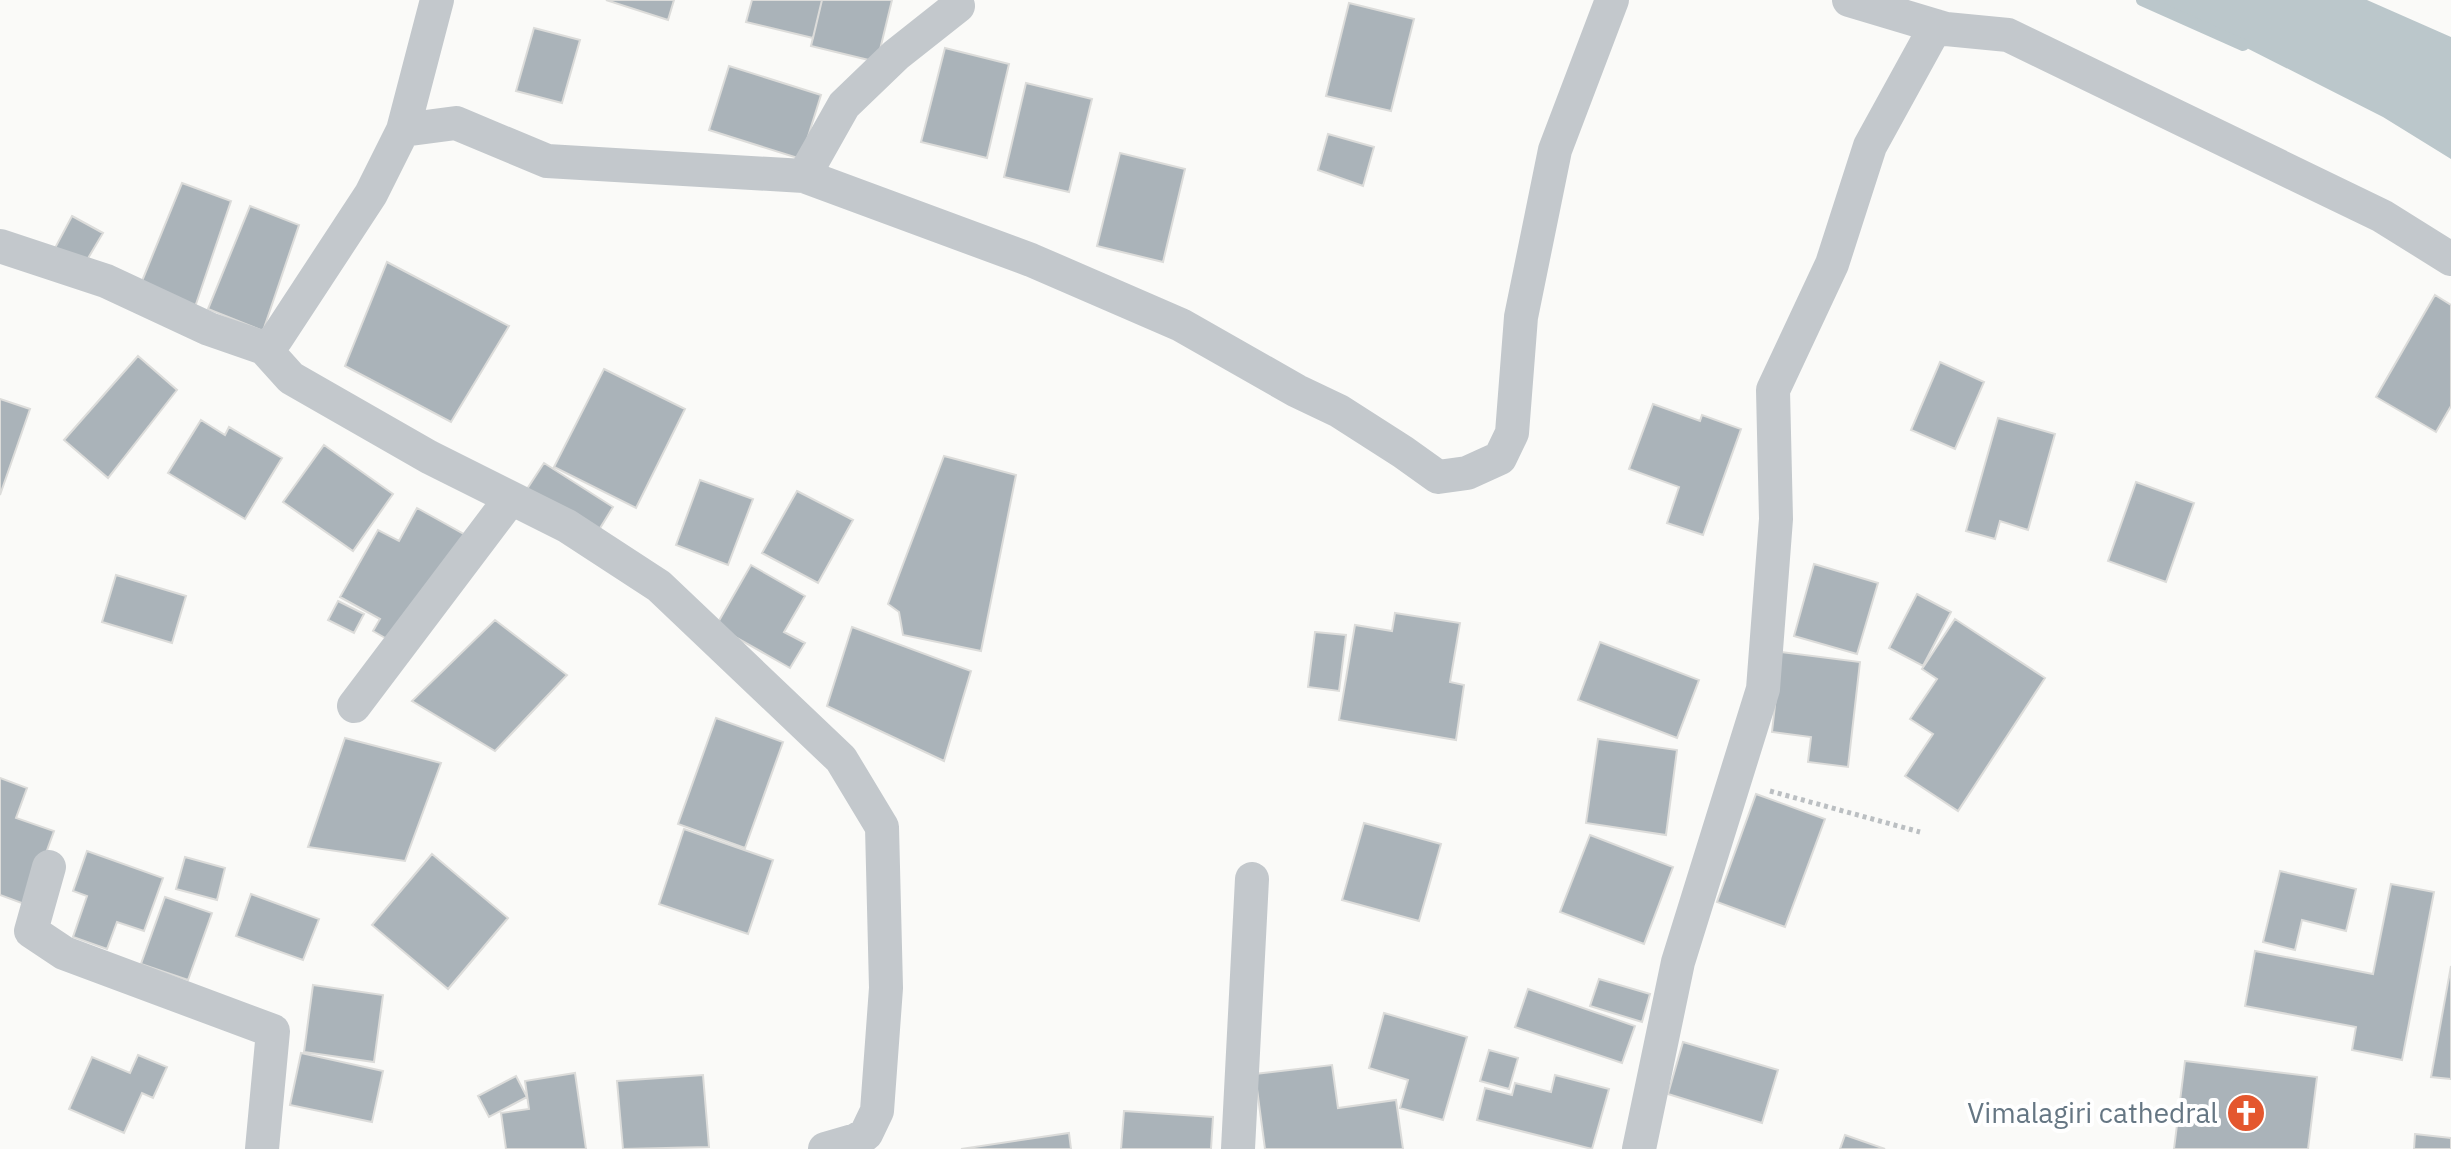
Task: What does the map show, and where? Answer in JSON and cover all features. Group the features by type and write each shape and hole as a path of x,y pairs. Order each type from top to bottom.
{"street":[{"path":"264,348 276,339 371,194 403,130 437,0"},
{"path":"403,130 456,123 547,161 804,176 1031,260 1181,325 1297,391 1339,411 1438,477 1467,473 1500,458 1512,433 1521,317 1555,150 1612,0"},
{"path":"1849,0 1946,29 2008,35 2382,216 2451,259"},
{"path":"804,176 844,105 896,55 958,6"},
{"path":"1639,1149 1678,962 1763,689 1776,519 1773,390 1832,264 1870,146 1936,26"},
{"path":"0,246 106,281 209,329 264,348 291,378 429,457 567,526 659,586 841,759 882,827 886,988 877,1111 866,1141 856,1140 825,1149"},
{"path":"354,706 511,498"},
{"path":"49,867 31,931 64,953 273,1031 262,1149"},
{"path":"1238,1149 1252,879"}],"path":[{"path":"1734,781 1920,832"}],"shaded area":[{"path":"2152,0 2367,0 2451,37 2451,159 2383,117"}],"building":[{"path":"606,0 674,0 668,20"},
{"path":"752,0 822,0 813,38 746,22"},
{"path":"822,0 892,0 877,62 811,46"},
{"path":"1349,3 1414,19 1391,111 1326,96"},
{"path":"534,28 580,40 562,103 516,91"},
{"path":"945,48 1009,64 987,158 921,142"},
{"path":"729,66 821,95 801,159 709,130"},
{"path":"1026,83 1092,99 1069,192 1004,177"},
{"path":"1328,134 1374,147 1363,186 1318,170"},
{"path":"1120,153 1185,169 1163,262 1097,246"},
{"path":"182,183 231,201 195,307 140,286"},
{"path":"250,206 299,225 263,331 208,309"},
{"path":"72,216 103,233 84,265 55,248"},
{"path":"387,262 509,326 451,422 345,366"},
{"path":"2435,295 2451,305 2451,406 2436,432 2376,397"},
{"path":"138,356 177,390 108,478 64,440"},
{"path":"1940,362 1984,382 1955,449 1911,430"},
{"path":"604,369 685,409 636,508 554,467"},
{"path":"0,399 30,409 0,495"},
{"path":"1653,404 1700,421 1702,415 1741,429 1703,535 1667,523 1679,487 1629,469"},
{"path":"1998,418 2055,434 2028,530 2000,521 1995,539 1966,531"},
{"path":"201,420 225,435 229,427 282,458 245,519 168,473"},
{"path":"324,445 393,494 353,551 283,502"},
{"path":"944,456 1016,475 981,651 903,635 899,612 888,604"},
{"path":"544,463 613,507 597,533 527,489"},
{"path":"700,480 753,499 728,565 676,545"},
{"path":"2136,482 2194,503 2166,582 2108,561"},
{"path":"797,491 853,520 818,583 762,553"},
{"path":"417,508 469,537 406,650 373,631 380,619 340,597 378,530 399,541"},
{"path":"1814,564 1878,583 1857,654 1794,636"},
{"path":"751,565 805,596 784,632 805,643 790,668 716,626"},
{"path":"116,575 186,596 172,643 102,622"},
{"path":"1917,594 1951,612 1923,666 1889,648"},
{"path":"338,601 364,614 354,633 328,620"},
{"path":"1395,613 1460,623 1450,682 1464,685 1456,740 1339,720 1355,625 1392,631"},
{"path":"1955,619 2045,678 1958,811 1905,776 1933,734 1910,719 1937,679 1922,669"},
{"path":"495,620 567,675 495,751 412,701"},
{"path":"852,627 971,671 944,761 827,706"},
{"path":"1315,632 1346,635 1339,691 1308,687"},
{"path":"1600,642 1699,680 1677,738 1578,700"},
{"path":"1781,652 1860,662 1848,767 1808,762 1811,737 1772,732"},
{"path":"716,718 783,742 745,848 678,824"},
{"path":"345,738 441,763 405,861 308,847"},
{"path":"1598,739 1677,750 1666,835 1586,823"},
{"path":"0,778 27,788 16,818 54,831 27,905 0,895"},
{"path":"1756,794 1825,819 1785,927 1717,902"},
{"path":"1364,823 1441,844 1419,921 1342,900"},
{"path":"684,829 773,860 748,934 659,904"},
{"path":"1590,835 1673,867 1644,944 1560,912"},
{"path":"87,851 163,878 144,931 117,922 107,949 73,937 87,896 73,891"},
{"path":"432,854 508,918 448,989 372,925"},
{"path":"185,857 225,868 217,900 176,889"},
{"path":"2280,871 2356,889 2346,931 2302,920 2295,950 2263,942"},
{"path":"2391,884 2434,892 2402,1060 2352,1050 2356,1027 2245,1006 2255,951 2373,974"},
{"path":"251,894 319,919 303,960 236,936"},
{"path":"165,897 212,913 188,980 141,964"},
{"path":"2451,966 2451,1079 2431,1077"},
{"path":"1599,979 1650,994 1642,1022 1590,1006"},
{"path":"313,985 383,995 374,1062 304,1052"},
{"path":"1528,989 1635,1026 1622,1063 1515,1027"},
{"path":"1384,1013 1467,1037 1443,1120 1400,1108 1408,1080 1369,1068"},
{"path":"1683,1042 1778,1070 1762,1123 1668,1094"},
{"path":"1489,1050 1518,1058 1509,1089 1480,1081"},
{"path":"301,1053 383,1071 372,1122 290,1105"},
{"path":"138,1055 167,1067 153,1098 142,1093 124,1133 69,1109 92,1057 130,1073"},
{"name":"Vimalagiri cathedral","path":"2185,1061 2317,1077 2308,1149 2174,1149"},
{"path":"1332,1065 1338,1108 1396,1100 1403,1149 1265,1149 1255,1074"},
{"path":"575,1073 586,1149 506,1149 501,1113 529,1109 525,1081"},
{"path":"703,1075 709,1147 623,1149 617,1081"},
{"path":"1555,1075 1609,1089 1592,1149 1477,1120 1485,1088 1512,1095 1515,1083 1551,1092"},
{"path":"516,1076 527,1097 489,1117 478,1096"},
{"path":"1124,1111 1213,1117 1211,1149 1121,1149"},
{"path":"1069,1133 1071,1149 961,1149"},
{"path":"2415,1134 2451,1138 2451,1149 2414,1149"},
{"path":"1845,1135 1885,1149 1840,1149"}],"waterway":[{"path":"2142,0 2243,45"}],"place":[{"name":"Vimalagiri cathedral","path":"2246,1113"}]}
